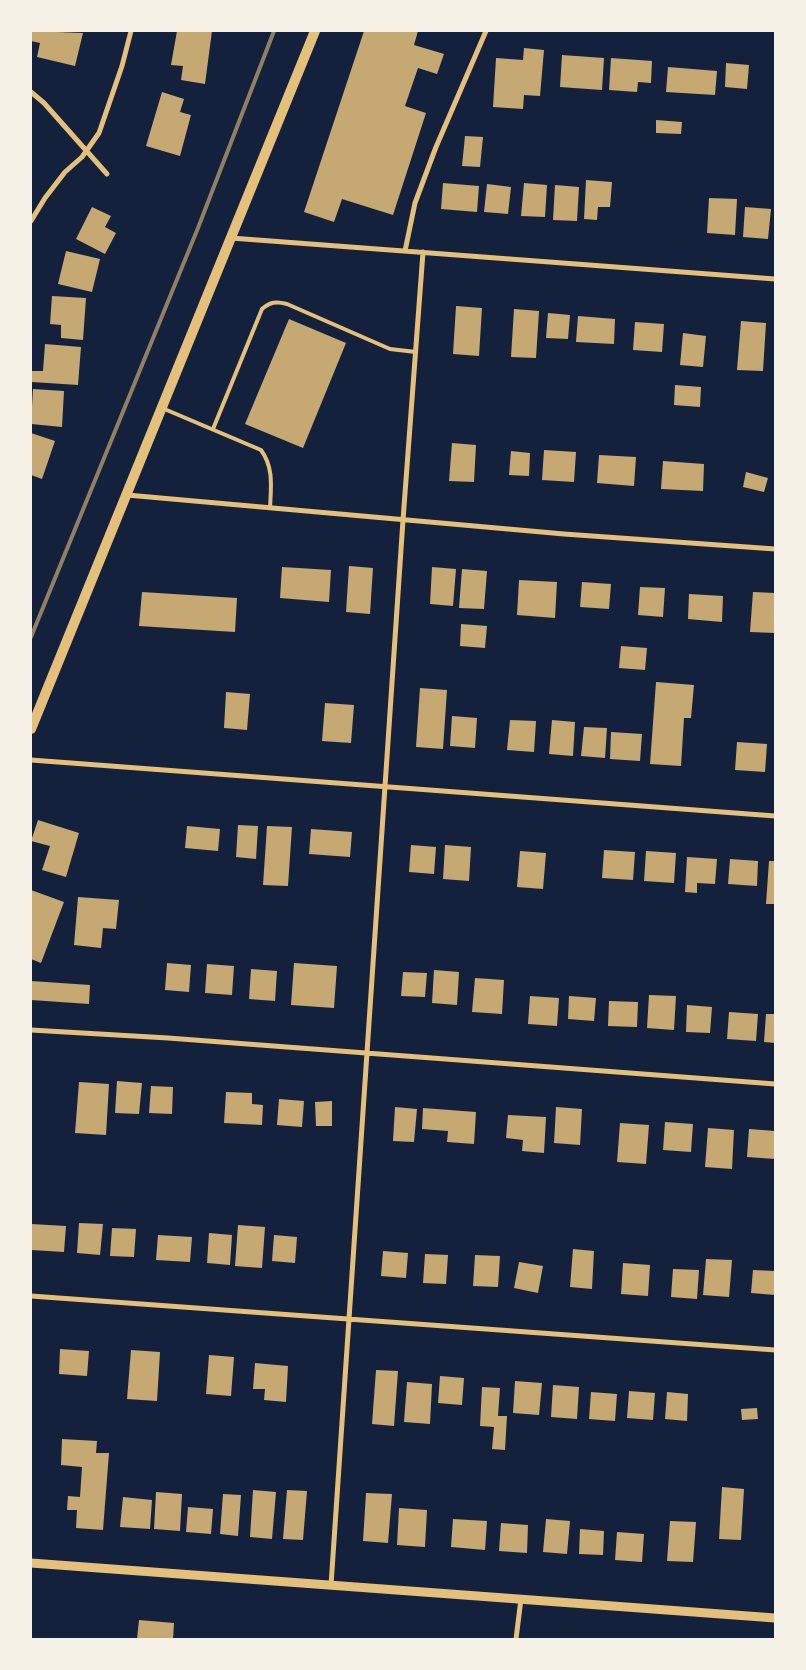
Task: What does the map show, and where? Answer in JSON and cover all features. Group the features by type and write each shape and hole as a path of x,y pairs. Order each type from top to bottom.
{"main road":[{"path":"31,729 315,31"}],"street":[{"path":"31,220 60,178 87,151 99,133 107,113 131,31"},
{"path":"405,250 415,203 436,147 486,31"},
{"path":"31,92 44,103 107,174"},
{"path":"231,238 775,279"},
{"path":"331,1585 403,520 424,252"},
{"path":"126,495 403,520 775,549"},
{"path":"31,760 775,816"},
{"path":"31,1030 168,1038 775,1084"},
{"path":"31,1296 775,1350"},
{"path":"31,1563 775,1618"},
{"path":"516,1639 520,1599"}],"lane":[{"path":"213,429 262,309 269,303 278,302 286,304 390,349 416,352"},
{"path":"162,408 261,450 267,458 271,472 270,508"}],"building":[{"path":"31,31 83,33 75,66 37,57 40,43 31,41"},
{"path":"177,31 212,31 205,84 181,80 183,66 171,65"},
{"path":"364,31 418,31 414,45 444,54 437,74 418,68 405,106 426,113 393,215 342,199 334,222 304,212"},
{"path":"524,48 544,50 540,96 524,95 523,109 493,107 496,58 523,60"},
{"path":"562,55 604,58 602,90 560,87"},
{"path":"611,58 652,61 651,83 638,82 637,92 609,90"},
{"path":"726,63 749,65 747,89 725,87"},
{"path":"668,67 717,71 715,95 666,92"},
{"path":"162,92 184,99 180,112 191,115 180,156 146,146"},
{"path":"656,120 682,122 681,134 656,133"},
{"path":"465,136 483,137 480,167 462,166"},
{"path":"586,180 612,182 610,207 598,207 597,220 584,219"},
{"path":"443,183 479,186 477,212 441,209"},
{"path":"524,183 547,185 545,217 521,216"},
{"path":"487,184 511,187 508,214 484,212"},
{"path":"555,185 579,187 577,221 553,220"},
{"path":"709,198 737,199 735,235 707,233"},
{"path":"92,207 111,216 105,227 116,233 105,254 76,239"},
{"path":"745,207 771,209 768,239 743,237"},
{"path":"66,251 100,259 92,292 58,284"},
{"path":"52,296 86,298 83,340 61,338 61,325 50,324"},
{"path":"456,306 482,308 479,356 453,354"},
{"path":"514,309 539,311 536,358 511,357"},
{"path":"548,313 570,315 568,339 546,338"},
{"path":"578,316 615,319 614,344 576,342"},
{"path":"289,319 346,343 303,448 245,424"},
{"path":"741,321 766,323 763,371 737,370"},
{"path":"635,322 664,324 662,352 633,350"},
{"path":"683,333 706,336 703,367 680,365"},
{"path":"45,344 81,347 78,385 32,382 32,371 43,371"},
{"path":"675,385 701,387 700,407 674,405"},
{"path":"33,389 64,391 62,427 31,424"},
{"path":"31,433 55,441 42,479 31,475"},
{"path":"452,443 476,445 474,482 449,481"},
{"path":"544,450 576,452 574,482 542,480"},
{"path":"511,451 530,453 529,476 509,475"},
{"path":"599,455 636,457 634,486 597,483"},
{"path":"663,461 704,464 703,491 661,489"},
{"path":"746,472 768,478 764,492 743,487"},
{"path":"349,566 373,568 370,614 346,612"},
{"path":"282,567 331,570 329,602 280,598"},
{"path":"432,567 456,569 453,606 430,604"},
{"path":"462,569 487,571 484,609 459,608"},
{"path":"519,580 557,582 555,618 517,615"},
{"path":"582,582 611,584 609,609 580,607"},
{"path":"640,587 665,588 663,617 638,615"},
{"path":"142,592 237,598 235,632 139,626"},
{"path":"753,592 775,593 775,633 750,632"},
{"path":"689,594 723,596 722,622 688,619"},
{"path":"461,624 487,626 485,648 460,646"},
{"path":"621,646 647,648 645,670 619,668"},
{"path":"656,682 694,685 691,718 684,718 681,766 650,764"},
{"path":"420,688 447,690 443,749 416,747"},
{"path":"226,692 250,694 247,730 224,728"},
{"path":"325,703 354,705 351,743 322,741"},
{"path":"452,716 477,718 475,748 450,746"},
{"path":"510,720 536,721 534,752 507,750"},
{"path":"552,720 575,722 573,756 549,754"},
{"path":"584,727 607,728 605,758 581,756"},
{"path":"611,732 642,734 640,761 610,759"},
{"path":"737,742 767,744 765,772 735,770"},
{"path":"38,820 79,833 66,877 42,870 50,846 31,841"},
{"path":"238,825 258,826 256,859 236,857"},
{"path":"187,826 220,829 218,851 185,848"},
{"path":"267,826 292,827 288,886 263,885"},
{"path":"311,829 352,832 350,857 309,854"},
{"path":"411,845 436,847 434,874 409,872"},
{"path":"445,845 471,847 469,881 443,879"},
{"path":"604,850 635,852 633,880 602,878"},
{"path":"520,851 546,853 543,889 517,887"},
{"path":"646,851 676,853 674,883 644,881"},
{"path":"687,857 717,859 715,884 697,883 697,893 685,892"},
{"path":"730,859 758,861 757,886 728,884"},
{"path":"769,861 775,861 775,904 766,904"},
{"path":"31,890 64,902 41,963 31,959"},
{"path":"78,897 119,900 116,929 103,928 101,948 74,945"},
{"path":"167,963 191,965 189,992 165,990"},
{"path":"294,963 337,966 334,1008 291,1005"},
{"path":"207,964 234,966 232,995 205,993"},
{"path":"251,969 277,971 275,1001 249,999"},
{"path":"434,970 459,972 457,1005 432,1003"},
{"path":"403,972 427,973 425,997 401,996"},
{"path":"475,978 504,980 502,1014 472,1012"},
{"path":"31,981 90,985 89,1004 31,1000"},
{"path":"649,995 676,996 674,1030 647,1028"},
{"path":"530,996 559,998 557,1026 528,1024"},
{"path":"569,996 596,998 594,1021 568,1019"},
{"path":"609,1001 638,1002 637,1027 608,1026"},
{"path":"687,1005 712,1007 710,1033 686,1032"},
{"path":"729,1012 758,1014 756,1041 727,1039"},
{"path":"766,1014 775,1014 775,1043 764,1042"},
{"path":"117,1081 142,1083 139,1114 115,1113"},
{"path":"79,1082 109,1084 106,1135 75,1133"},
{"path":"151,1086 173,1087 172,1114 149,1113"},
{"path":"226,1092 252,1093 252,1104 263,1105 262,1125 224,1123"},
{"path":"279,1099 304,1101 302,1127 277,1125"},
{"path":"332,1101 332,1126 316,1126 315,1102"},
{"path":"395,1107 417,1109 414,1142 393,1141"},
{"path":"556,1107 582,1109 580,1145 554,1143"},
{"path":"423,1108 476,1112 474,1144 447,1142 448,1131 422,1129"},
{"path":"508,1115 546,1117 544,1153 522,1151 523,1140 506,1138"},
{"path":"665,1122 693,1124 691,1152 663,1150"},
{"path":"620,1123 649,1125 646,1164 617,1162"},
{"path":"708,1128 734,1130 732,1169 705,1167"},
{"path":"749,1129 775,1131 775,1159 747,1157"},
{"path":"79,1223 103,1224 100,1255 77,1253"},
{"path":"31,1224 66,1226 64,1252 31,1250"},
{"path":"238,1225 265,1227 262,1268 235,1266"},
{"path":"112,1228 136,1229 134,1257 110,1256"},
{"path":"209,1233 232,1235 230,1265 207,1263"},
{"path":"158,1235 192,1237 190,1262 156,1260"},
{"path":"274,1235 297,1237 295,1263 272,1261"},
{"path":"573,1249 594,1251 592,1289 570,1287"},
{"path":"383,1251 408,1253 406,1278 381,1276"},
{"path":"425,1254 448,1255 446,1284 423,1283"},
{"path":"475,1255 500,1256 498,1287 473,1286"},
{"path":"706,1259 732,1260 729,1297 703,1295"},
{"path":"519,1262 543,1266 538,1293 514,1288"},
{"path":"623,1263 650,1265 648,1296 621,1294"},
{"path":"673,1269 699,1270 697,1299 671,1297"},
{"path":"753,1270 775,1271 775,1295 751,1293"},
{"path":"60,1349 89,1351 87,1376 59,1374"},
{"path":"131,1350 160,1352 157,1401 127,1399"},
{"path":"209,1355 234,1357 231,1396 206,1394"},
{"path":"255,1363 288,1366 286,1402 264,1400 265,1389 253,1389"},
{"path":"376,1370 398,1371 394,1426 372,1424"},
{"path":"440,1376 464,1378 462,1405 438,1403"},
{"path":"515,1381 542,1383 539,1415 513,1413"},
{"path":"407,1382 432,1384 430,1424 404,1422"},
{"path":"553,1385 579,1387 577,1419 551,1417"},
{"path":"482,1387 500,1388 498,1416 507,1416 505,1450 492,1449 494,1427 480,1426"},
{"path":"629,1391 655,1393 653,1420 627,1418"},
{"path":"591,1392 617,1394 615,1421 589,1419"},
{"path":"667,1392 688,1394 687,1421 665,1419"},
{"path":"757,1408 758,1419 742,1420 741,1409"},
{"path":"62,1439 97,1441 96,1453 109,1453 103,1530 76,1528 77,1510 67,1510 68,1496 80,1497 82,1467 61,1465"},
{"path":"722,1487 744,1489 741,1540 719,1539"},
{"path":"253,1490 276,1492 272,1539 250,1537"},
{"path":"287,1490 307,1491 303,1540 283,1539"},
{"path":"156,1492 182,1494 180,1531 154,1529"},
{"path":"366,1493 392,1494 388,1543 363,1541"},
{"path":"223,1494 241,1495 238,1536 220,1534"},
{"path":"123,1497 152,1500 150,1529 120,1527"},
{"path":"188,1507 213,1509 211,1534 186,1532"},
{"path":"399,1508 427,1510 425,1547 397,1545"},
{"path":"453,1519 487,1521 485,1550 451,1547"},
{"path":"546,1519 570,1521 567,1554 543,1552"},
{"path":"670,1521 696,1522 693,1562 667,1561"},
{"path":"501,1523 528,1525 527,1553 499,1551"},
{"path":"580,1529 604,1531 603,1555 579,1554"},
{"path":"617,1532 644,1534 642,1562 615,1560"},
{"path":"139,1620 174,1623 173,1639 137,1639"}],"railway":[{"path":"31,637 198,228 274,31"}]}
